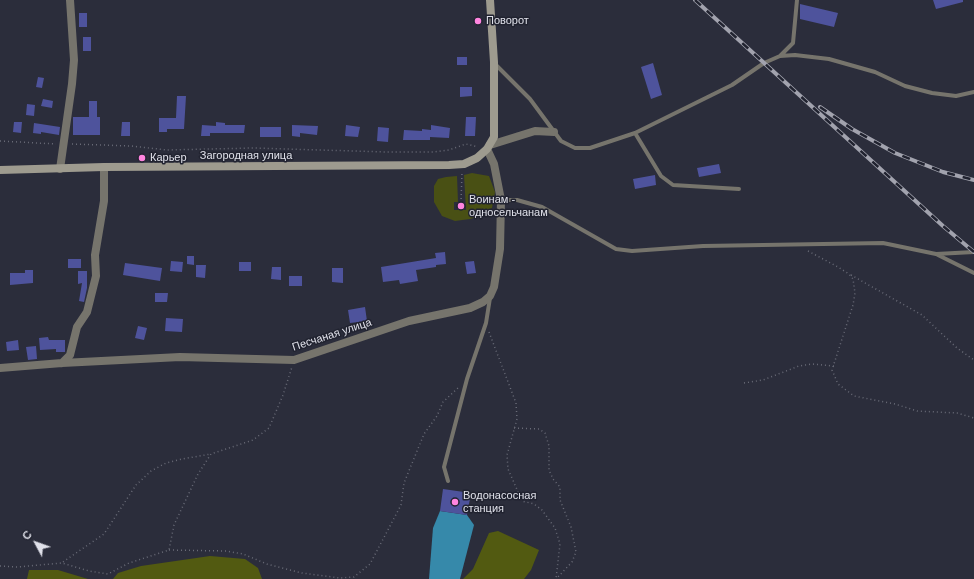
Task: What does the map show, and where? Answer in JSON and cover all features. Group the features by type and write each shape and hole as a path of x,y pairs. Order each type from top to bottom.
{"street":[{"path":"60,169 69,113 74,60 70,0"},
{"path":"490,0 494,62 495,128 488,147 494,164 500,200 500,249 494,288 490,296"},
{"path":"488,147 535,131 554,132"},
{"name":"Загородная улица","path":"0,170 104,167 462,164 477,158 488,147"},
{"path":"62,363 70,355 77,327 87,312 96,276 95,255 104,201 104,167"},
{"name":"Песчаная улица","path":"0,368 62,363 180,357 294,360 409,321 470,308 483,302 490,296"}],"lane":[{"path":"780,56 793,43 797,0"},
{"path":"494,62 530,99 561,141 575,148 590,148 635,133 732,85 764,63 780,56 795,55 829,59 875,72 905,86 932,93 956,96 974,92"},
{"path":"635,133 661,176 673,185 739,189"},
{"path":"500,200 517,200 542,207 616,249 632,251 703,246 883,243 936,254 974,252"},
{"path":"936,254 974,273"},
{"path":"448,481 444,467 467,379 486,323 490,296"}],"path":[{"path":"0,142 131,146 167,150 253,148 433,152 449,150 466,144 488,147"},
{"path":"461,203 462,164"},
{"path":"800,244 819,258 922,315 957,348 974,360"},
{"path":"849,274 853,279 855,293 853,305 832,370 838,384 854,396 895,404 917,411 957,413 974,418"},
{"path":"486,323 516,404 517,420 507,455 508,469 522,502 534,504 542,510 555,528 560,544 556,579"},
{"path":"62,563 104,534 136,485 151,471 171,462 211,454 252,440 269,428 283,395 294,360"},
{"path":"744,383 763,380 799,366 812,364 834,366"},
{"path":"0,566 17,567 62,563 88,571 108,574 129,563 169,550 226,551 244,554 267,564 302,572 340,578 354,577 370,564 401,505 404,483 424,434 437,416 443,402 467,379"},
{"path":"514,428 539,429 545,433 549,446 549,470 553,479 560,487 560,500 571,527 576,552 572,562 556,579"},
{"path":"169,550 174,525 198,474 211,454"}],"green space":[{"path":"472,173 489,176 495,192 492,208 482,215 470,219 455,221 442,216 434,202 434,186 438,179 457,176 458,202 454,202 454,210 466,210 464,175"},
{"path":"498,531 539,550 531,570 524,579 463,579 473,569 489,533"},
{"path":"210,556 245,559 258,568 262,579 113,579 118,573 141,566"},
{"path":"29,570 58,570 88,579 27,579"}],"water":[{"path":"440,511 467,515 474,525 460,579 429,579 433,528"}],"building":[{"path":"933,0 963,0 963,2 936,9"},
{"path":"800,4 838,13 834,27 800,19"},
{"path":"79,13 87,13 87,27 79,27"},
{"path":"83,37 91,37 91,51 83,51"},
{"path":"457,57 467,57 467,65 457,65"},
{"path":"653,63 662,95 651,99 641,67"},
{"path":"38,77 44,78 42,88 36,87"},
{"path":"460,87 472,87 472,96 460,97"},
{"path":"177,96 186,96 184,129 167,129 167,132 159,132 159,118 176,118"},
{"path":"43,99 53,101 52,108 41,106"},
{"path":"89,101 97,101 97,117 100,117 100,135 73,135 73,117 89,117"},
{"path":"27,104 35,105 34,116 26,115"},
{"path":"466,117 476,117 475,136 465,136"},
{"path":"14,122 22,122 21,133 13,132"},
{"path":"122,122 130,122 130,136 121,136"},
{"path":"216,122 225,123 225,125 245,125 244,133 210,133 210,136 201,136 202,125 216,126"},
{"path":"34,123 60,127 59,135 41,132 41,134 33,133"},
{"path":"292,125 318,126 317,135 300,133 300,137 292,136"},
{"path":"346,125 360,127 358,137 345,136"},
{"path":"431,125 450,128 449,138 430,137 430,140 403,140 404,130 431,130"},
{"path":"260,127 281,127 281,137 260,137"},
{"path":"378,127 389,128 388,142 377,141"},
{"path":"719,164 721,173 699,177 697,168"},
{"path":"655,175 656,185 635,189 633,179"},
{"path":"445,252 446,264 416,270 418,281 400,284 399,280 383,282 381,267 436,258 435,253"},
{"path":"187,256 194,256 194,265 187,264"},
{"path":"68,259 81,259 81,268 68,268"},
{"path":"171,261 183,262 182,272 170,271"},
{"path":"474,261 476,273 467,274 465,262"},
{"path":"239,262 251,262 251,271 239,271"},
{"path":"125,263 162,268 160,281 123,275"},
{"path":"196,265 206,265 205,278 196,277"},
{"path":"272,267 281,267 281,280 271,279"},
{"path":"332,268 343,268 343,283 332,282"},
{"path":"25,270 33,270 33,283 10,285 10,273 25,273"},
{"path":"78,271 87,271 87,288 84,302 79,301 82,283 78,284"},
{"path":"289,276 302,276 302,286 289,286"},
{"path":"155,293 168,293 167,302 155,302"},
{"path":"365,307 367,321 350,323 348,310"},
{"path":"166,318 183,319 182,332 165,331"},
{"path":"138,326 147,328 144,340 135,338"},
{"path":"48,337 49,340 65,340 65,352 56,352 56,349 40,350 39,338"},
{"path":"18,340 19,350 7,351 6,342"},
{"path":"36,346 37,359 28,360 26,347"},
{"name":"Водонасосная станция","path":"443,489 471,493 467,515 440,511"}],"railway":[{"path":"695,0 943,226 974,252"},
{"path":"820,107 852,129 895,153 943,172 974,180"}],"place":[{"name":"Поворот","path":"478,21"},
{"name":"Карьер","path":"142,158"},
{"name":"Воинам - односельчанам","path":"461,206"},
{"name":"Водонасосная станция","path":"455,502"}]}
